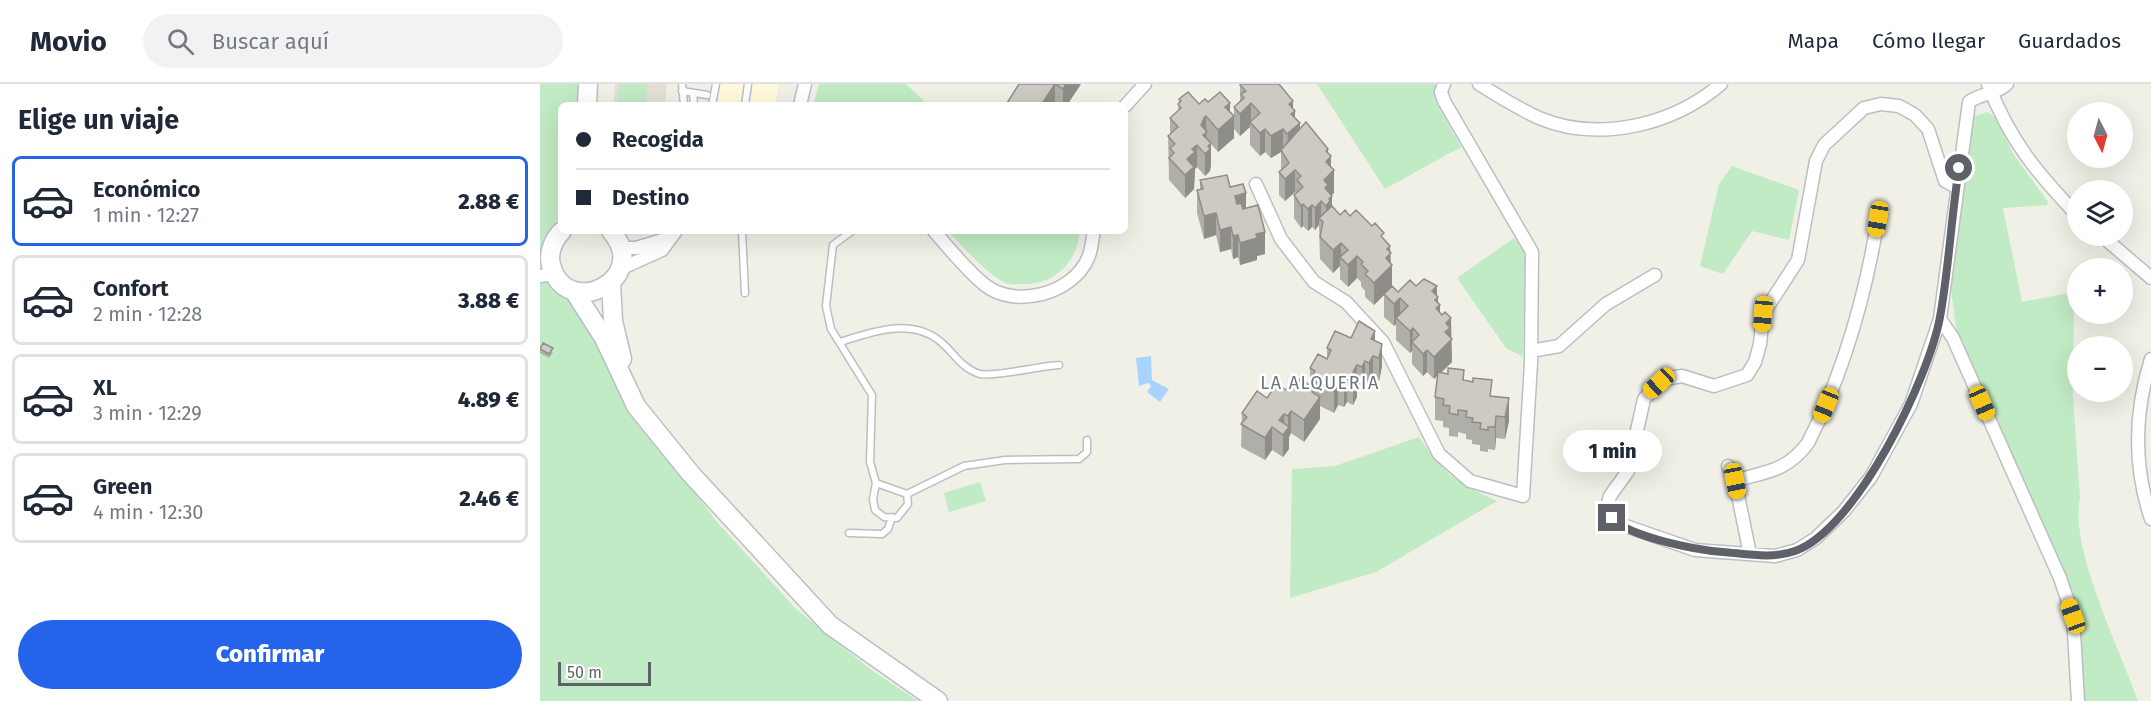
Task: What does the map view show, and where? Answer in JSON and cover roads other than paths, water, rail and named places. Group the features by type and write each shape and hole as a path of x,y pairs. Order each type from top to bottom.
{"main road":[{"path":"588,84 588,102"},
{"path":"560,234 553,242 547,275 574,291 594,292 616,276"},
{"path":"612,234 621,248 616,276 613,321 622,358 658,434"},
{"path":"574,291 604,338 636,406 691,474 830,625 938,701"}],"street":[{"path":"801,102 805,84"},
{"path":"1128,103 1145,84"},
{"path":"1256,184 1281,239 1314,282 1346,302 1383,342 1439,454 1470,481 1523,496 1531,351 1532,252 1444,100 1442,92 1444,84"},
{"path":"1479,84 1540,118 1590,129 1641,124 1677,113 1721,84"},
{"path":"1956,187 1945,180 1928,129 1915,115 1899,106 1881,104 1864,108 1824,145 1816,161 1797,260 1763,314 1760,344 1755,362 1747,375 1714,386 1682,376 1670,378 1659,383 1644,399 1628,471 1610,496 1608,503 1612,518 1624,527 1695,550 1775,556 1797,550 1816,538 1844,511 1871,477 1911,404 1940,319 1969,102 1989,88 2007,84"},
{"path":"1989,88 2021,151 2040,177 2067,205"},
{"path":"1735,481 1780,469 1796,459 1808,443 1855,326 1868,281 1878,219"},
{"path":"937,234 985,285 1014,297 1032,296 1056,289 1074,278 1088,258 1093,234"},
{"path":"621,248 636,248 672,235"},
{"path":"616,276 662,250 672,235"},
{"path":"2114,246 2151,278"},
{"path":"1531,351 1559,346 1606,304 1655,275"},
{"path":"1940,319 1953,338 2060,578 2073,616 2078,701"},
{"path":"2151,359 2140,399 2137,448 2142,493 2151,519"},
{"path":"1728,466 1735,481 1750,554"}],"lane":[{"path":"713,102 716,84"},
{"path":"745,102 748,84"},
{"path":"682,87 693,93 707,95"},
{"path":"682,87 684,102"},
{"path":"693,93 694,102"},
{"path":"742,234 745,293"},
{"path":"848,234 833,245 826,306 831,329 872,395 870,462 876,483 873,499 875,510 884,517 897,518 908,504 906,494"},
{"path":"840,342 876,330 909,327 940,341 962,364 981,374 1059,365"},
{"path":"876,483 906,494 964,466 1005,460 1079,459 1087,452 1087,440"},
{"path":"849,533 882,534 888,529 892,517"}],"water":[{"path":"1151,356 1152,380 1169,389 1160,402 1147,392 1151,386 1148,383 1139,386 1136,358"}],"district":[{"name":"LA ALQUERIA","path":"1320,383"}]}
